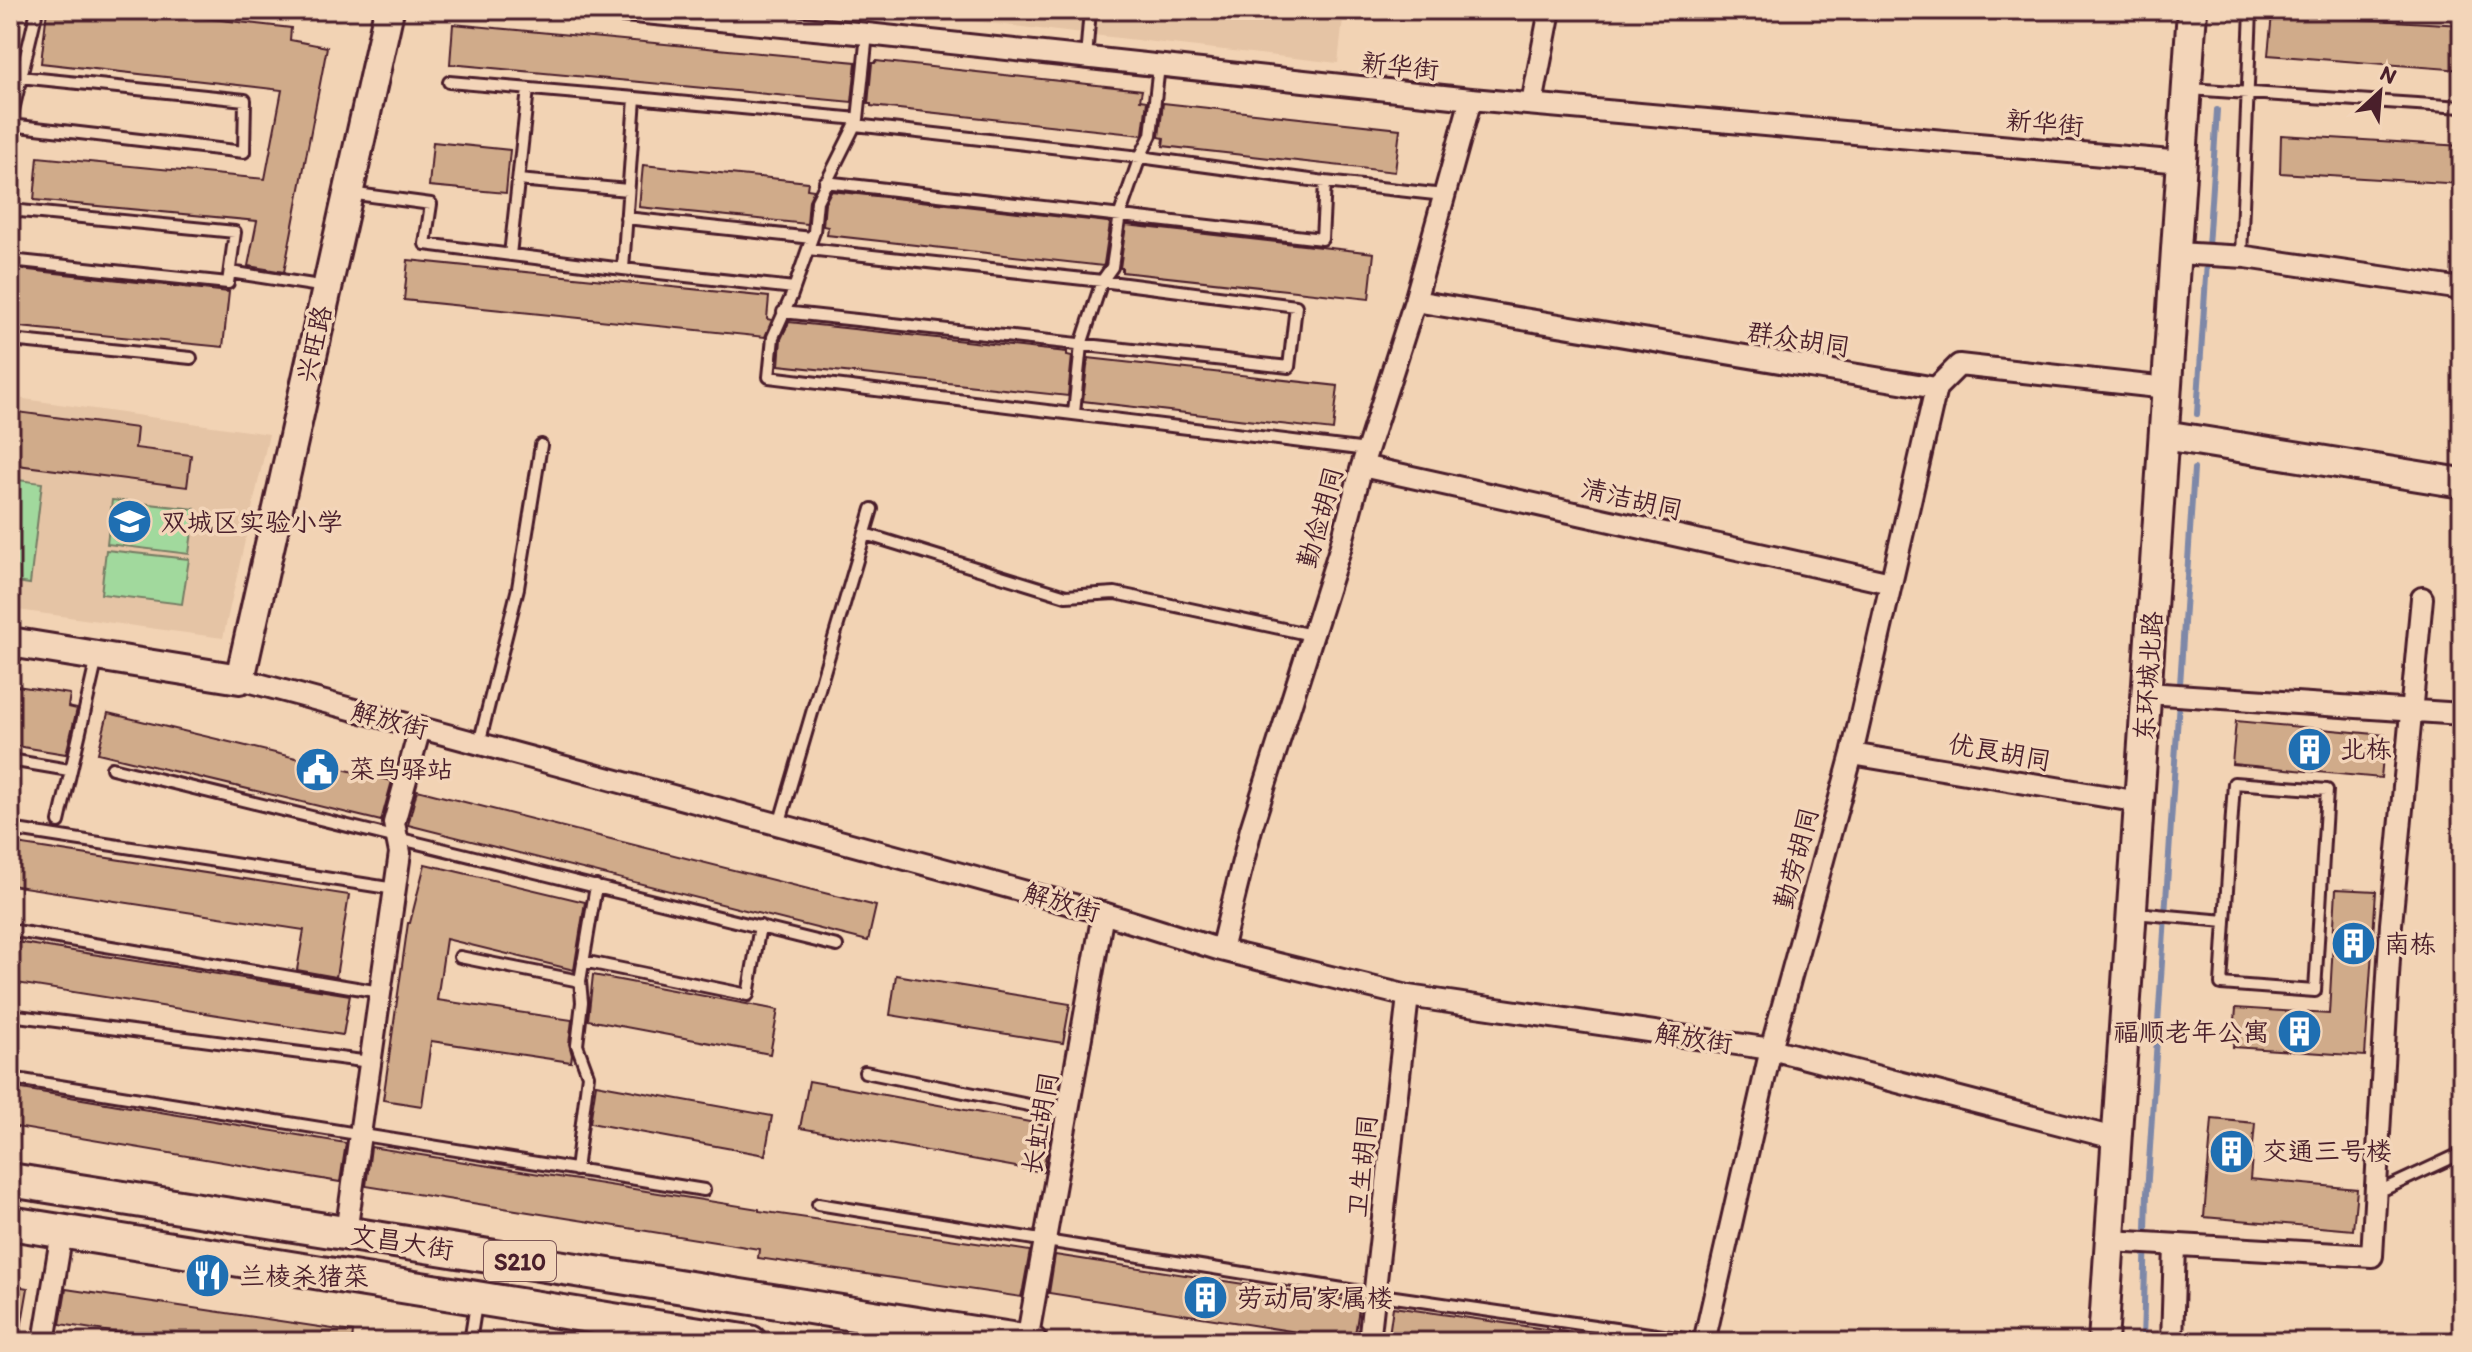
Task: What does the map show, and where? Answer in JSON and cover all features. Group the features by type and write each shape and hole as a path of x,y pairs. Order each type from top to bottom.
{"main road":[{"name":"兴旺路","path":"240,679 389,10"},
{"name":"东环城北路","path":"2103,1342 2134,1242 2118,1139 2144,914 2140,802 2168,694 2164,435 2167,388 2197,254 2182,162 2192,10"},
{"path":"2164,435 2462,483"},
{"name":"解放街","path":"10,642 240,679"},
{"name":"文昌大街","path":"10,1180 1028,1342"},
{"name":"文昌大街","path":"10,1223 750,1342"}],"street":[{"name":"新华街","path":"613,10 719,15 867,34 1471,99 2182,162"},
{"path":"1532,104 1550,10"},
{"name":"勤俭胡同","path":"1221,950 1251,829 1415,301 1471,99"},
{"path":"2197,254 2241,256 2462,289"},
{"name":"群众胡同","path":"1415,301 1936,388"},
{"path":"1936,388 1959,365 2167,388"},
{"name":"勤劳胡同","path":"1705,1342 1771,1049 1852,754 1936,388"},
{"name":"清洁胡同","path":"1364,458 1891,583"},
{"path":"2134,1242 2372,1256 2391,924 2422,598"},
{"name":"解放街","path":"240,679 1103,913 1221,950 1408,996 1771,1049 2118,1139"},
{"path":"2168,694 2462,714"},
{"path":"346,1233 400,853 394,823 420,728"},
{"name":"优良胡同","path":"1852,754 2140,802"},
{"name":"长虹胡同","path":"1028,1342 1103,913"},
{"name":"卫生胡同","path":"1369,1342 1408,996"},
{"path":"44,1342 62,1232"},
{"path":"2172,1342 2175,1245"}],"lane":[{"path":"16,76 245,100 244,152 10,124 16,76 37,10"},
{"path":"1086,58 1090,10"},
{"path":"2241,256 2251,10"},
{"path":"867,34 856,122 817,201 810,244 773,337 769,377 1074,413 1364,458"},
{"path":"1074,413 1081,345 1102,281 1112,267 1120,214 1151,135 1159,66"},
{"path":"449,82 856,122 1444,195"},
{"path":"510,255 528,89"},
{"path":"2187,89 2462,107"},
{"path":"623,269 635,98"},
{"path":"518,180 628,190"},
{"path":"825,182 1322,239 1325,182"},
{"path":"348,192 431,204 425,244 794,288"},
{"path":"10,210 235,232 228,283 10,260"},
{"path":"626,218 1296,306 1289,367 783,312"},
{"path":"230,272 327,287"},
{"path":"10,340 191,358"},
{"path":"479,744 518,588 541,445"},
{"path":"779,825 872,509"},
{"path":"865,534 1066,596 1115,593 1312,635"},
{"path":"59,822 98,656"},
{"path":"10,760 69,770"},
{"path":"112,768 837,946"},
{"path":"2234,783 2327,790 2315,991 2221,984 2225,921 2234,783"},
{"path":"10,829 395,889"},
{"path":"576,1170 588,1075 577,1045 582,1002 580,981 596,886"},
{"path":"2144,914 2225,921"},
{"path":"583,961 748,995 760,926"},
{"path":"10,930 380,992"},
{"path":"460,957 580,981"},
{"path":"10,1015 370,1062"},
{"path":"865,1072 1068,1113"},
{"path":"10,1078 704,1190"},
{"path":"2376,1193 2462,1153"},
{"path":"818,1204 1374,1294 1705,1342"},
{"path":"470,1342 477,1298"}],"shaded area":[{"path":"955,10 1344,10 1338,63 953,19"},
{"name":"双城区实验小学","path":"10,397 269,434 223,638 10,609"}],"green space":[{"path":"10,479 42,483 30,584 10,581"},
{"path":"112,500 195,509 189,554 107,544"},
{"path":"106,550 189,559 182,604 101,594"}],"building":[{"path":"47,10 132,10 291,28 290,40 327,47 284,272 248,266 257,221 34,200 38,157 265,179 282,90 41,63"},
{"path":"2272,14 2462,25 2462,70 2268,55"},
{"path":"453,24 856,62 852,102 450,64"},
{"path":"872,63 1142,90 1140,100 1147,101 1143,133 871,106 868,104"},
{"path":"1163,103 1400,129 1395,172 1163,146 1164,138 1159,137"},
{"path":"2281,135 2462,146 2462,184 2280,173"},
{"path":"433,142 510,150 506,193 429,186"},
{"path":"643,165 808,182 807,189 814,190 809,200 807,224 639,207"},
{"path":"831,191 1108,222 1104,264 827,235 828,227 823,226 825,203"},
{"path":"1126,225 1374,253 1369,299 1122,272"},
{"path":"408,260 769,297 767,319 772,320 765,337 404,300"},
{"path":"10,268 229,292 223,347 10,326"},
{"path":"789,322 1067,352 1072,356 1068,396 779,365 781,339"},
{"path":"1088,358 1338,386 1333,430 1083,401"},
{"path":"10,411 137,428 135,448 191,455 187,487 10,464"},
{"path":"10,685 70,694 68,707 77,709 66,754 10,745"},
{"path":"108,713 392,781 381,821 98,753"},
{"name":"北栋","path":"2236,721 2385,735 2381,778 2232,764"},
{"path":"417,790 876,906 868,941 408,825"},
{"path":"10,843 349,895 336,977 297,970 304,930 10,885"},
{"path":"425,864 585,902 574,970 446,939 437,1000 572,1020 569,1044 571,1062 431,1041 422,1106 383,1100 408,923"},
{"path":"2336,889 2376,891 2365,1056 2233,1047 2236,1008 2329,1014"},
{"path":"10,941 350,995 343,1035 10,982"},
{"path":"593,975 778,1010 770,1054 588,1020"},
{"path":"896,975 1070,1004 1063,1043 890,1015"},
{"path":"809,1081 1051,1126 1043,1172 800,1128"},
{"path":"596,1084 772,1116 765,1155 590,1123"},
{"path":"10,1087 346,1143 340,1182 10,1126"},
{"name":"交通三号楼","path":"2212,1119 2255,1123 2250,1179 2357,1189 2353,1230 2204,1217"},
{"path":"371,1147 759,1211 1030,1251 1023,1289 1021,1297 758,1258 759,1249 366,1186"},
{"name":"劳动局家属楼","path":"1055,1255 1360,1302 1354,1341 1049,1293"},
{"path":"10,1285 28,1288 19,1340 10,1339"},
{"path":"66,1289 353,1332 352,1342 176,1342 60,1324"},
{"path":"1393,1307 1566,1332 1565,1342 1388,1342"}],"waterway":[{"path":"2197,414 2217,110"},
{"path":"2143,1342 2147,1193 2194,469"}],"place":[{"name":"双城区实验小学","path":"130,522"},
{"name":"北栋","path":"2309,749"},
{"name":"菜鸟驿站","path":"318,769"},
{"name":"南栋","path":"2353,944"},
{"name":"福顺老年公寓","path":"2300,1032"},
{"name":"交通三号楼","path":"2231,1151"},
{"name":"兰棱杀猪菜","path":"208,1276"},
{"name":"劳动局家属楼","path":"1206,1298"}]}
